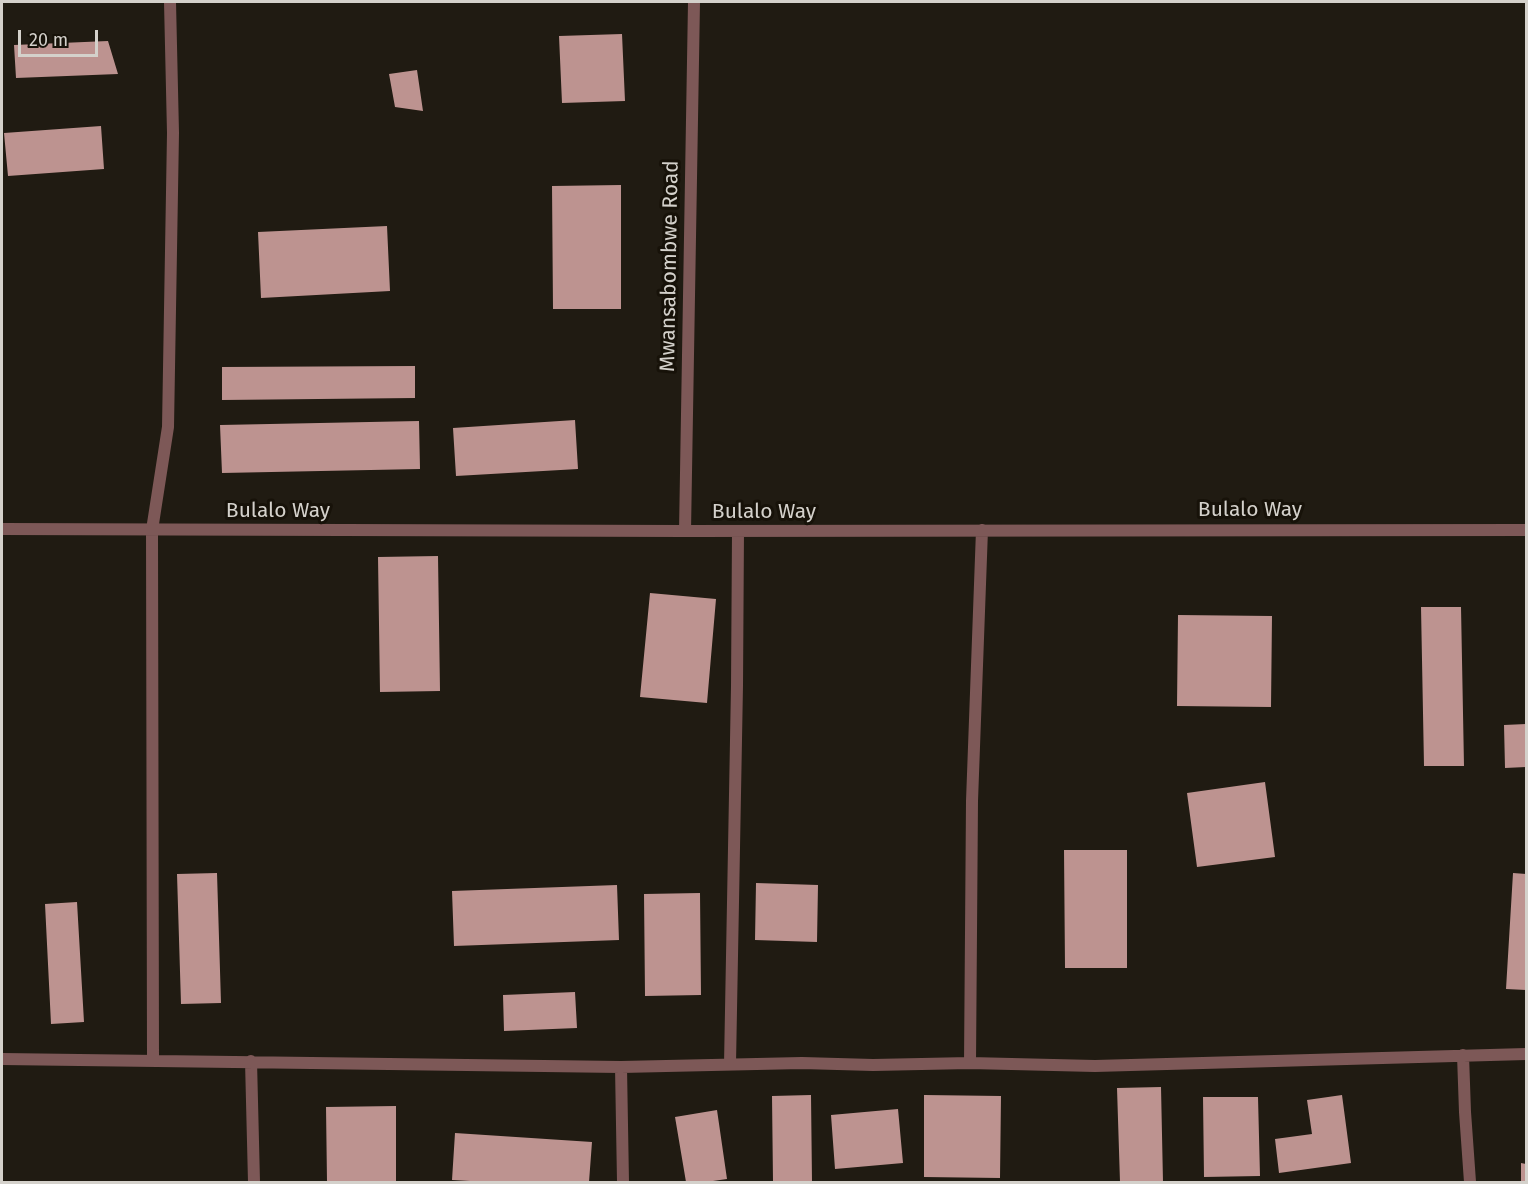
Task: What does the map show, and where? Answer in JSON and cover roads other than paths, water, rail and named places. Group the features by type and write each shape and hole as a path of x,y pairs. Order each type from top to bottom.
{"street":[{"path":"153,1060 152,530 168,427 173,133 170,2"},
{"name":"Mwansabombwe Road","path":"685,531 694,2"},
{"name":"Bulalo Way","path":"2,529 1527,530"},
{"path":"969,1063 972,801 982,530"},
{"path":"730,1064 738,531"},
{"path":"2,1059 621,1067 802,1063 1118,1066 1527,1054"},
{"path":"1463,1055 1470,1182"},
{"path":"251,1061 254,1182"},
{"path":"621,1067 623,1182"}]}
